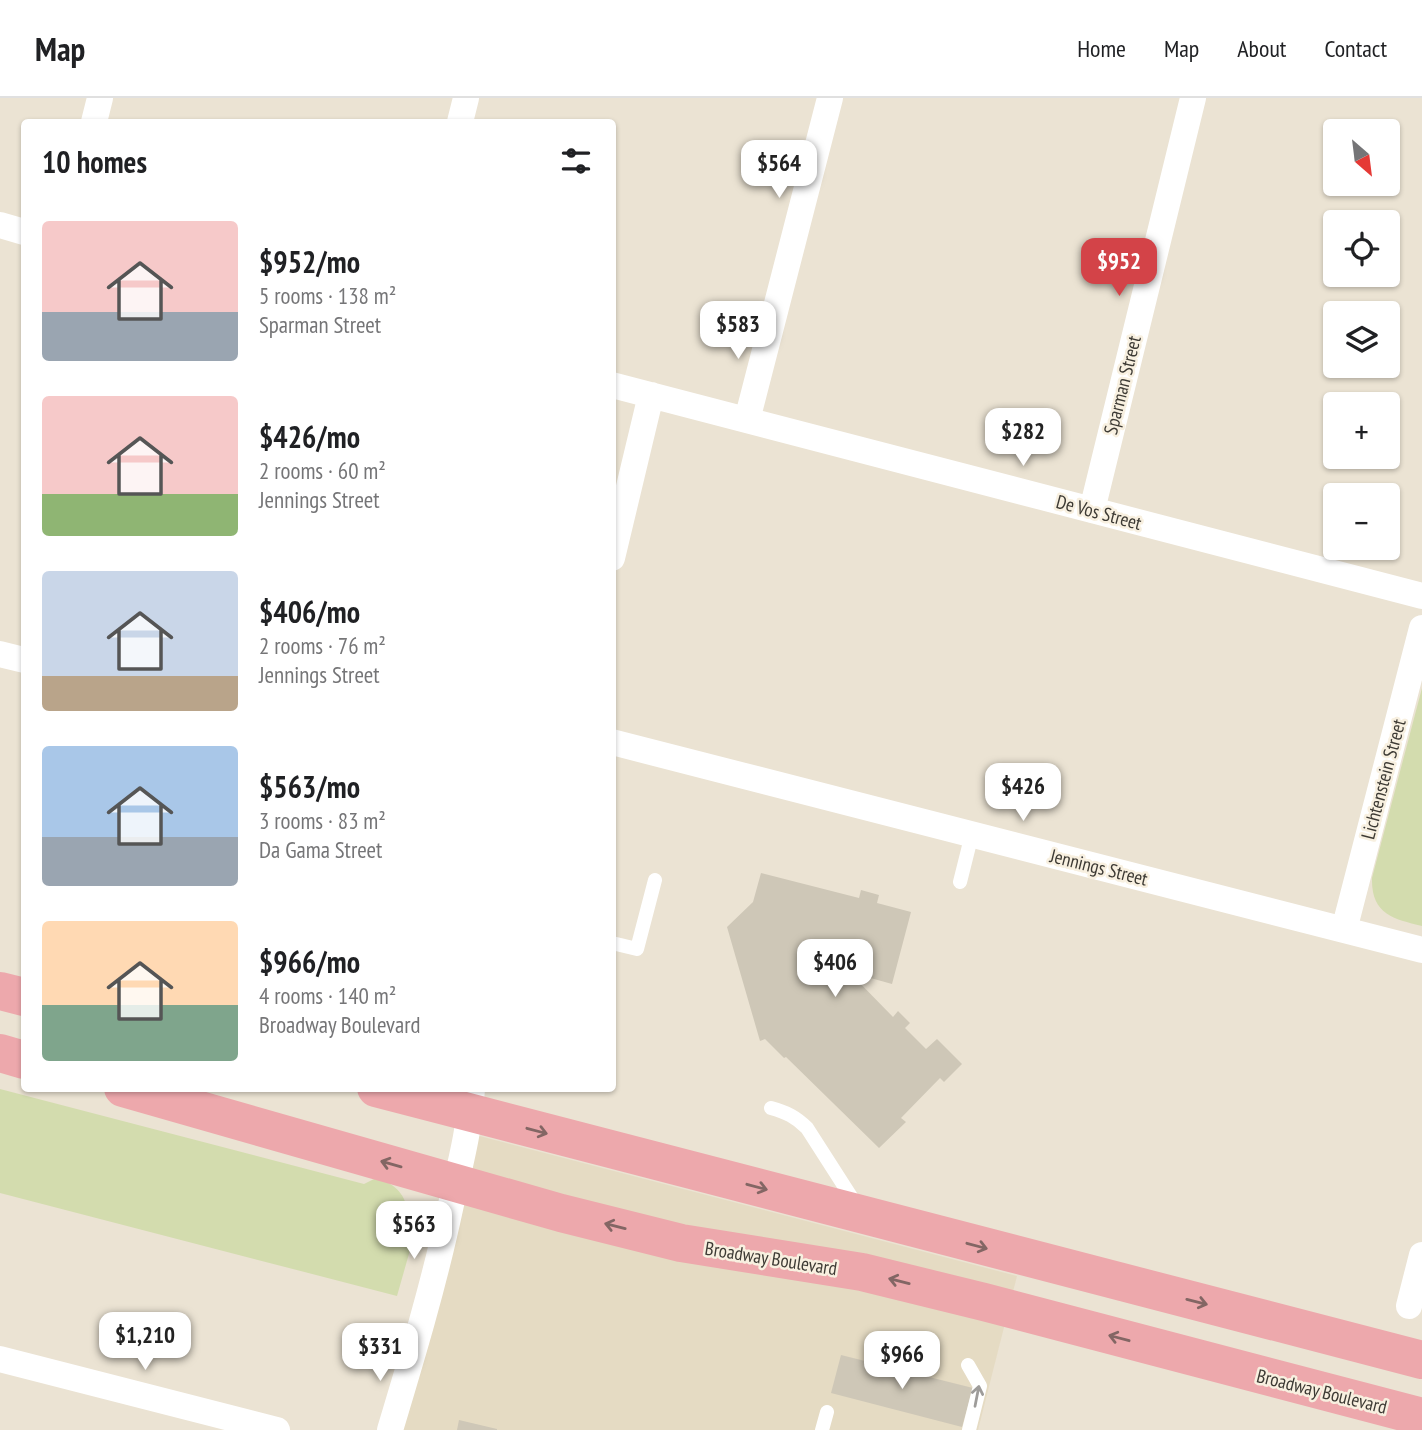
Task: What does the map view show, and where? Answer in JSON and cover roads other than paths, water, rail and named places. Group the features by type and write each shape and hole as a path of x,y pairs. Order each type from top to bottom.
{"main road":[{"path":"0,991 21,996"},
{"path":"0,1053 21,1059"},
{"name":"Broadway Boulevard","path":"138,1092 561,1213 681,1243 862,1272 1422,1417"},
{"path":"406,1092 472,1101 863,1216 1422,1360"}],"street":[{"path":"95,119 100,98"},
{"path":"461,119 466,98"},
{"path":"747,420 830,98"},
{"name":"Sparman Street","path":"1092,510 1193,98"},
{"path":"0,225 21,231"},
{"name":"De Vos Street","path":"616,386 1422,596"},
{"path":"616,541 651,395"},
{"name":"Lichtenstein Street","path":"1344,930 1422,628"},
{"path":"0,654 21,659"},
{"name":"Jennings Street","path":"616,743 1422,950"},
{"path":"390,1430 415,1350 457,1183 472,1101"},
{"path":"1409,1306 1422,1255"},
{"path":"0,1359 277,1430"}],"lane":[{"path":"960,882 972,834"},
{"path":"616,944 636,949 655,880"},
{"path":"771,1108 791,1115 807,1128 863,1216"},
{"path":"968,1365 980,1386 969,1430"},
{"path":"822,1430 827,1412"}]}
